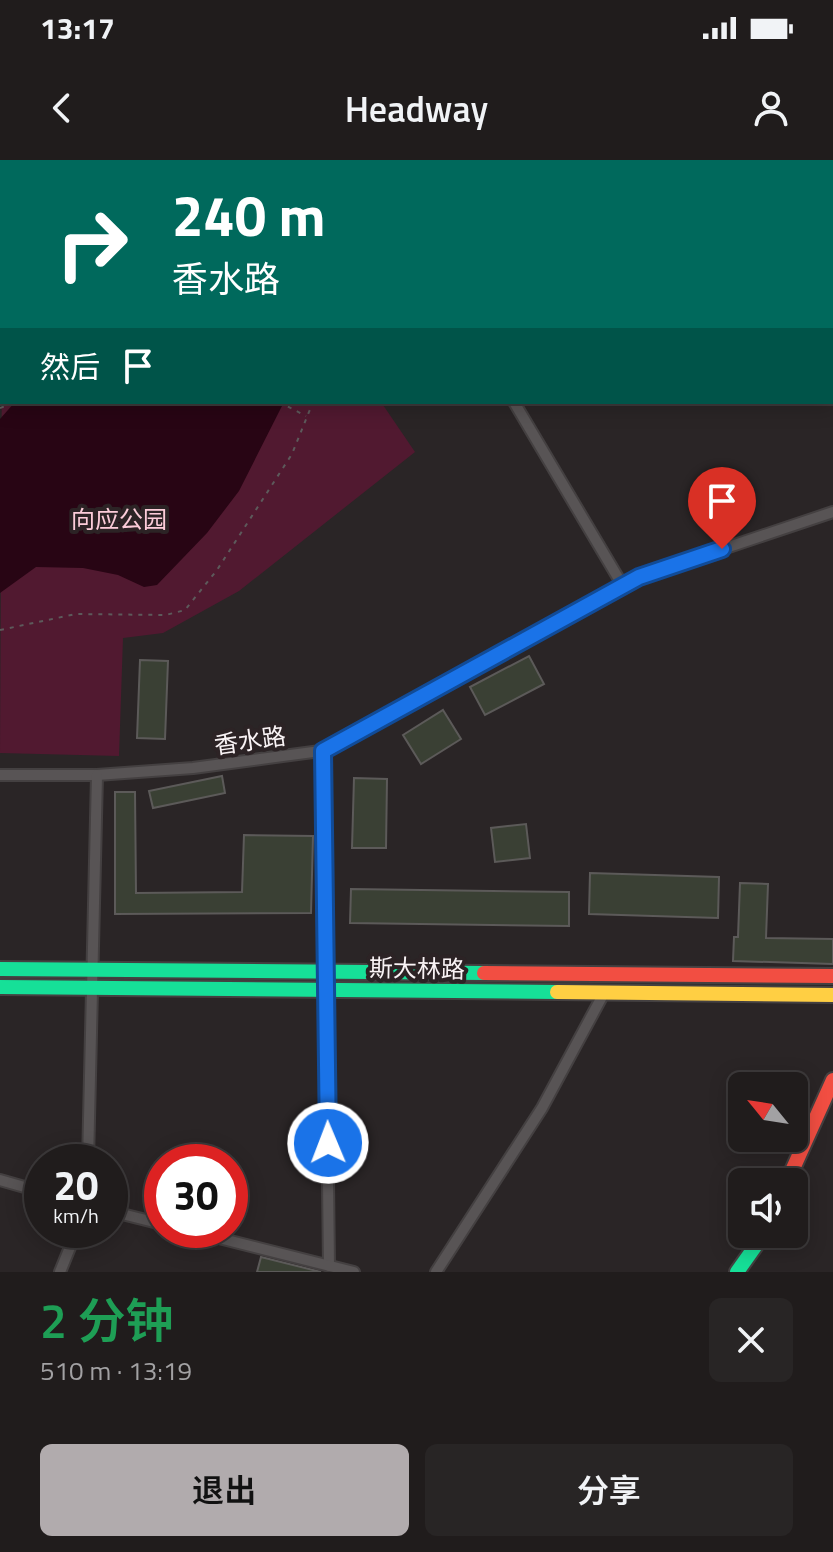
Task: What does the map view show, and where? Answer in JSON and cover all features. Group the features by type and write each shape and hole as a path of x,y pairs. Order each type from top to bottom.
{"main road":[{"name":"斯大林路","path":"0,969 833,976"},
{"name":"斯大林路","path":"0,987 833,995"},
{"path":"793,1168 833,1080"},
{"path":"737,1272 754,1248"}],"street":[{"path":"515,404 623,586"},
{"name":"香水路","path":"0,775 97,775 193,768 323,751 639,577 833,512"},
{"path":"323,751 329,1266"},
{"path":"88,1144 97,775"},
{"path":"436,1272 542,1108 604,993"},
{"path":"0,1180 24,1187"},
{"path":"248,1245 354,1272"},
{"path":"60,1272 70,1248"}],"path":[{"path":"283,404 307,417"},
{"path":"0,630 76,614 166,615 185,610 217,570 292,454 312,404"}],"green space":[{"name":"向应公园","path":"2,404 382,404 415,452 239,591 163,633 123,638 119,756 0,753"}],"shaded area":[{"path":"13,404 283,404 239,491 207,533 157,585 144,587 118,575 83,568 36,567 0,593 0,419"}],"building":[{"path":"529,656 544,684 485,715 470,687"},
{"path":"140,660 168,661 165,739 137,738"},
{"path":"443,710 461,739 421,764 403,735"},
{"path":"222,776 225,793 153,808 149,791"},
{"path":"354,778 387,779 386,848 352,848"},
{"path":"115,792 135,792 136,893 242,892 244,835 313,836 311,913 115,914"},
{"path":"526,824 530,858 495,862 491,828"},
{"path":"590,873 719,877 718,918 589,914"},
{"path":"740,883 768,884 766,938 833,939 833,964 733,961 734,937 738,937"},
{"path":"351,889 569,892 569,926 350,923"},
{"path":"261,1257 321,1272 257,1272"}],"traffic: fast":[{"path":"0,969 484,973"},
{"path":"0,987 557,992"},
{"path":"737,1272 754,1248"}],"traffic: slow":[{"path":"557,992 833,995"}],"traffic: jam":[{"path":"484,973 833,976"},
{"path":"793,1168 833,1080"}],"route":[{"path":"328,1143 323,751 639,577 722,549"}]}
